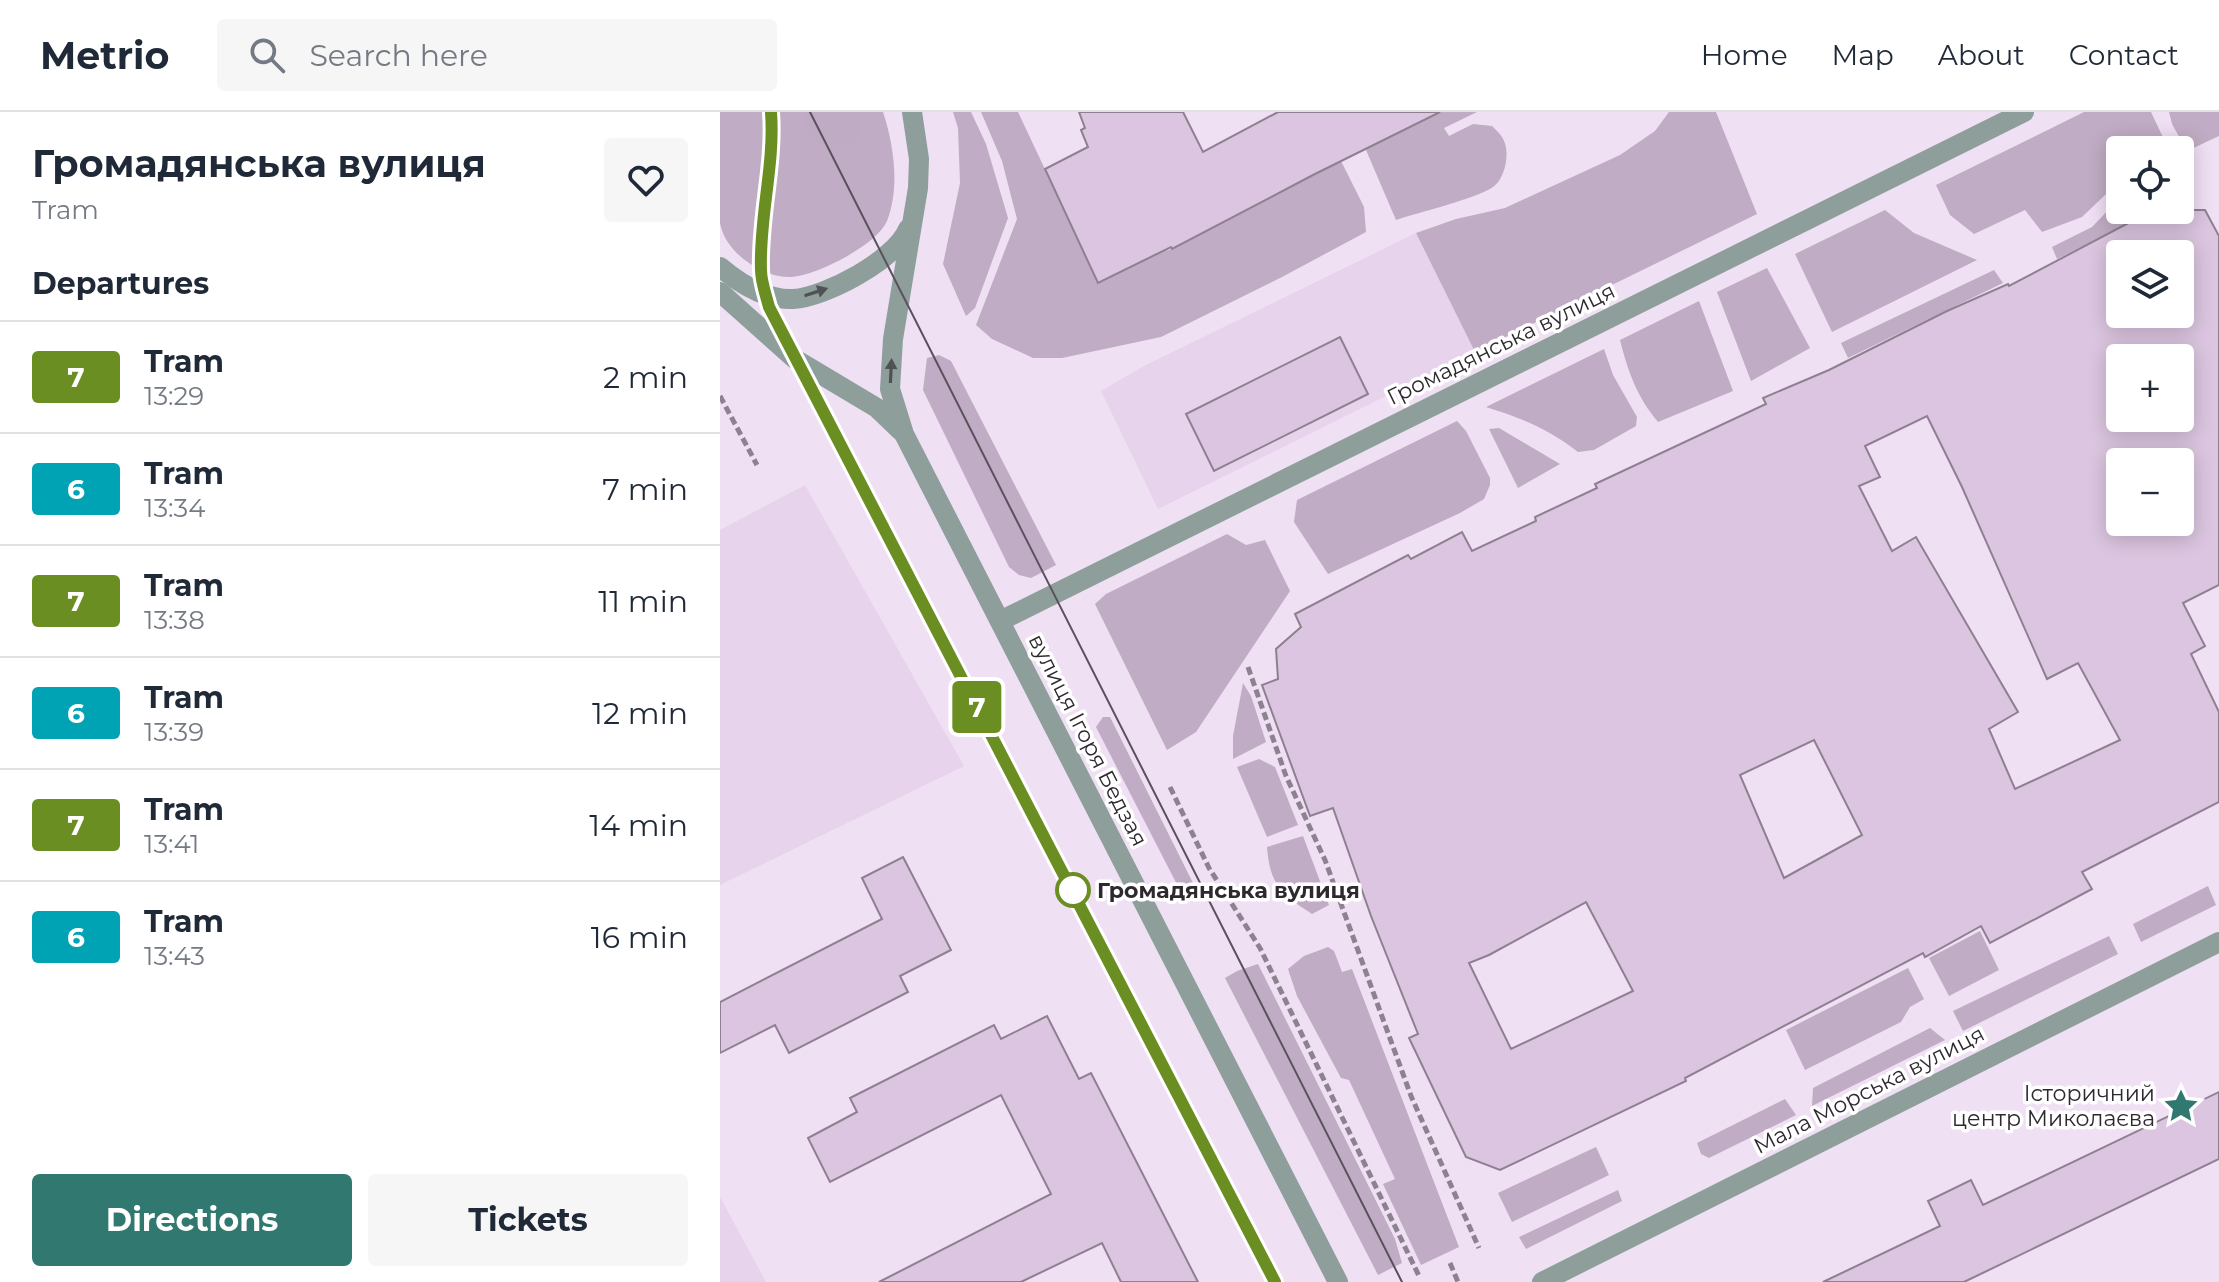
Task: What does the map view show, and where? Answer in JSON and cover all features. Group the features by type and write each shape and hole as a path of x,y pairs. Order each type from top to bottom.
{"street":[{"name":"вулиця Ігоря Бедзая","path":"912,112 919,159 893,339 890,389 904,434 1338,1282"},
{"name":"Громадянська вулиця","path":"1000,621 2024,112"},
{"path":"720,267 741,284 766,294 792,299 807,296 834,286 883,257 904,237 913,216"},
{"name":"вулиця Ігоря Бедзая","path":"720,292 795,359 877,408 904,434"},
{"name":"Мала Морська вулиця","path":"1542,1282 2219,942"}],"path":[{"path":"720,396 757,465"},
{"path":"1248,667 1286,776 1325,860 1411,1096 1479,1248"},
{"path":"1170,787 1209,868 1260,948 1420,1278"},
{"path":"1450,1263 1458,1282"}],"shaded area":[{"path":"720,112 883,112 893,152 894,181 891,208 881,230 858,250 828,266 799,276 777,276 745,260 729,244 720,223"},
{"path":"802,112 860,112 860,128 853,149 826,147 811,137"},
{"path":"953,112 971,112 986,144 1008,218 975,308 966,316 943,264 960,183 958,128"},
{"path":"981,112 1018,112 1098,282 1172,249 1341,161 1364,207 1366,232 1161,337 1062,358 1033,358 992,339 976,325 1017,219 1002,161"},
{"path":"1440,112 1477,112 1444,128 1449,136 1473,124 1492,126 1506,146 1503,172 1497,183 1485,192 1396,220 1366,150 1376,141"},
{"path":"1669,112 1716,112 1757,214 1475,352 1416,233 1456,219 1505,208 1620,155 1655,131"},
{"path":"2084,112 2151,112 2162,136 2106,136 2106,194 2082,217 2042,232 2025,210 1974,234 1950,215 1936,185"},
{"path":"2169,112 2219,112 2219,136 2194,148 2194,136 2179,136"},
{"path":"1885,210 1914,233 1977,260 1832,332 1795,254"},
{"path":"2106,212 2106,224 2128,224 2057,259 2052,247 2092,227"},
{"path":"1416,233 1475,352 1158,509 1101,391 1144,366"},
{"path":"1767,268 1810,348 1751,381 1717,292"},
{"path":"1994,270 2003,283 1848,358 1841,343"},
{"path":"1699,301 1733,391 1658,422 1634,384 1620,340"},
{"path":"1604,349 1613,375 1637,417 1636,426 1594,450 1578,452 1534,425 1486,407"},
{"path":"939,355 951,361 1056,565 1031,578 1019,575 1009,567 923,390 927,358"},
{"path":"1457,421 1466,431 1490,478 1484,499 1328,574 1294,522 1297,500"},
{"path":"1499,428 1560,464 1518,488 1489,429"},
{"path":"805,485 964,766 720,885 720,530"},
{"path":"1227,534 1246,545 1265,540 1290,591 1196,732 1167,750 1095,604 1106,594"},
{"path":"1243,683 1251,696 1266,742 1233,759 1233,736"},
{"path":"1103,717 1110,717 1198,893 1186,902 1096,727"},
{"path":"1259,759 1275,767 1298,825 1267,837 1237,767"},
{"path":"1303,836 1329,905 1312,914 1285,894 1274,880 1267,847"},
{"path":"2208,886 2216,905 2141,942 2133,924"},
{"path":"1980,931 1999,970 1949,996 1929,958"},
{"path":"2109,936 2118,954 1963,1031 1953,1011"},
{"path":"1328,947 1334,951 1342,972 1352,969 1459,1247 1421,1265 1383,1184 1395,1179 1349,1080 1341,1078 1297,996 1288,969 1304,956"},
{"path":"1258,964 1395,1239 1402,1263 1378,1275 1225,978"},
{"path":"1908,968 1924,999 1910,1007 1901,1022 1805,1070 1786,1030"},
{"path":"1930,1028 1945,1040 1812,1106 1813,1088"},
{"path":"1785,1099 1796,1115 1709,1158 1701,1154 1697,1143"},
{"path":"1596,1147 1609,1175 1512,1222 1498,1193"},
{"path":"1618,1190 1622,1201 1526,1249 1519,1237"},
{"path":"720,1197 766,1282 720,1282"}],"building":[{"path":"1079,112 1183,112 1203,152 1278,112 1440,112 1172,249 1098,283 1045,169 1088,147 1081,130 1085,128"},
{"path":"2194,210 2205,210 2219,236 2219,585 2183,603 2205,646 2191,654 2219,712 2219,802 2082,872 2092,889 1990,943 1981,926 1925,957 1923,953 1685,1078 1686,1081 1500,1170 1466,1157 1409,1038 1418,1034 1371,916 1333,808 1310,816 1262,685 1278,679 1276,649 1301,627 1295,614 1408,555 1411,559 1462,532 1472,551 1597,488 1595,484 1766,404 1763,398 1829,370 2126,224 2194,224","holes":["1927,416 2047,679 2078,663 2120,740 2015,789 1989,729 2018,712 1916,537 1892,551 1859,486 1880,477 1865,446","1814,740 1862,835 1784,878 1740,775","1586,902 1633,991 1511,1049 1469,963"]},
{"path":"1340,337 1368,394 1214,471 1186,414"},
{"path":"903,857 951,950 900,976 908,992 789,1053 775,1025 720,1053 720,1002 882,919 862,878"},
{"path":"1047,1016 1079,1079 1091,1073 1198,1282 1121,1282 1102,1243 1021,1282 879,1282 1051,1194 1001,1095 830,1182 808,1138 857,1112 850,1098 994,1025 1001,1039"},
{"path":"2219,1092 2219,1159 1964,1282 1823,1282 1940,1226 1928,1201 1971,1180 1983,1205"}],"tram line":[{"path":"771,112 771,152 761,250 762,279 769,307 1275,1282"},
{"name":"7","path":"771,112 773,143 763,215 761,270 769,307 1275,1282"},
{"path":"810,112 1402,1282"}],"place":[{"name":"Громадянська вулиця","path":"1073,890"},
{"name":"Історичний центр Миколаєва","path":"2181,1106"}]}
